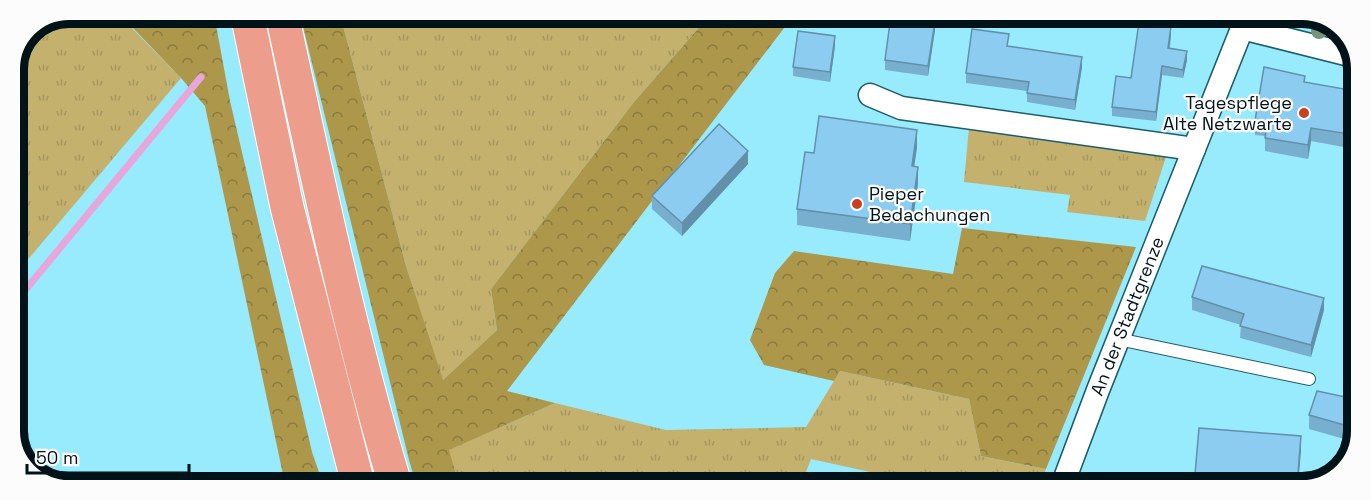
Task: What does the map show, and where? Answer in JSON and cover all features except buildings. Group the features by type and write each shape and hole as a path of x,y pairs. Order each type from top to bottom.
{"highway":[{"path":"249,24 287,207 356,476"},
{"path":"284,24 320,193 393,476"}],"street":[{"name":"An der Stadtgrenze","path":"1066,476 1244,24"},
{"path":"1253,24 1339,44"},
{"path":"870,95 902,108 1194,149"}],"lane":[{"path":"1118,339 1309,379"}],"green space":[{"path":"128,24 181,78 24,264 24,69 27,52 37,37 52,27 60,25"},
{"path":"138,24 216,24 230,101 312,452 320,476 283,476 205,106 133,28"},
{"path":"302,24 343,24 406,266 443,380 497,330 491,289 634,102 702,24 787,24 507,391 555,403 449,450 456,476 414,476"},
{"path":"343,24 702,24 634,102 491,289 497,330 442,381 406,266"},
{"path":"969,127 1167,154 1145,221 1067,212 1070,195 964,182"},
{"path":"962,228 1136,247 1046,469 981,456 969,399 840,371 834,381 764,365 750,340 775,273 794,251 953,274"},
{"path":"840,371 969,399 981,456 1046,469 1044,476 888,476 811,459 804,476 456,476 448,450 555,403 666,430 806,427"}],"waterway":[{"path":"24,292 201,77"}],"place":[{"name":"Tagespflege Alte Netzwarte","path":"1304,113"},
{"name":"Pieper Bedachungen","path":"857,204"}]}
